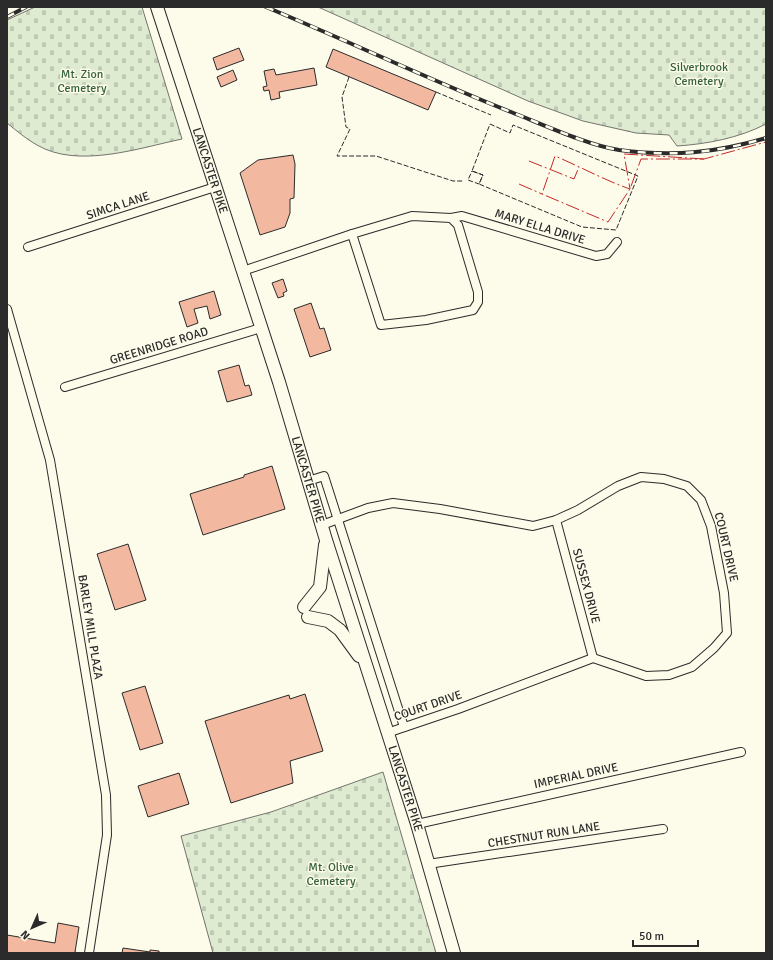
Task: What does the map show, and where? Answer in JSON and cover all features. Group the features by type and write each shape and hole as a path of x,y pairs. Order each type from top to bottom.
{"main road":[{"name":"LANCASTER PIKE","path":"157,7 243,271 365,665 417,824 454,953"},
{"path":"326,540 320,587 306,612 328,621 340,630 365,665"}],"street":[{"name":"SIMCA LANE","path":"28,247 215,187"},
{"name":"MARY ELLA DRIVE","path":"243,271 352,234 412,216 451,218 462,216 596,256 607,254 617,242"},
{"path":"352,234 381,326 426,320 473,310 478,302 478,292 458,225 451,218"},
{"name":"BARLEY MILL PLAZA","path":"7,309 50,460 106,795 107,835 89,953"},
{"name":"GREENRIDGE ROAD","path":"65,387 261,328"},
{"path":"308,480 324,476 404,727"},
{"name":"COURT DRIVE","path":"322,525 368,508 393,503 440,509 533,526 556,520 578,510 618,486 641,477 664,479 688,486 701,500 711,526 724,593 727,633 714,648 692,667 669,675 646,676 593,658 458,709 387,733"},
{"name":"SUSSEX DRIVE","path":"556,520 593,658"},
{"name":"IMPERIAL DRIVE","path":"417,824 741,752"},
{"name":"CHESTNUT RUN LANE","path":"428,864 662,829"}],"green space":[{"name":"Mt. Zion Cemetery","path":"35,7 142,7 182,139 109,154 90,156 71,155 53,152 37,145 25,138 7,123 7,20"},
{"name":"Silverbrook Cemetery","path":"318,7 766,7 766,124 723,140 677,146 669,135 636,133 583,121 528,101"},
{"name":"Mt. Olive Cemetery","path":"383,772 436,953 213,953 181,836 271,812"}],"building":[{"path":"239,48 244,60 217,70 213,58"},
{"path":"333,49 436,92 428,110 326,67"},
{"path":"314,68 317,85 279,92 280,98 271,100 269,90 264,91 263,87 267,86 264,71 274,69 276,75"},
{"path":"233,70 237,80 221,87 217,77"},
{"path":"293,155 295,164 294,198 290,199 290,213 285,227 260,235 240,173 258,160"},
{"path":"283,279 287,291 283,293 284,296 278,298 272,283"},
{"path":"214,291 221,315 210,319 207,306 194,309 198,323 187,327 179,302"},
{"path":"311,303 320,329 324,328 331,350 310,357 294,309"},
{"path":"239,365 245,386 249,385 252,395 227,402 218,371"},
{"path":"272,466 285,509 203,535 190,494 244,477 244,475"},
{"path":"128,544 146,600 115,610 97,554"},
{"path":"145,686 163,743 140,750 122,693"},
{"path":"305,694 323,751 290,761 293,783 231,803 205,721 289,695 290,699"},
{"path":"179,773 189,804 148,817 138,786"},
{"path":"58,923 79,927 75,952 78,953 7,953 7,935 55,943"},
{"path":"123,948 150,952 150,950 159,951 159,953 122,953"}],"railway":[{"path":"7,17 26,7"},
{"path":"266,7 480,99 593,144 619,150 676,153 711,150 766,138"}],"fence":[{"path":"349,77 342,97 346,127 350,129 337,156 376,156 453,181 463,181"},
{"path":"436,92 491,115"},
{"path":"490,124 510,133 513,125 638,176 616,230 582,227 479,184 483,175 472,171 490,124"},
{"path":"472,171 483,175 479,184 468,180 472,171"}],"power":[{"path":"704,159 624,154 630,189 611,182 555,156 542,194 608,222 630,189 641,159 704,159 766,142"},
{"path":"529,161 574,179 579,167"},
{"path":"519,184 542,194"}]}
